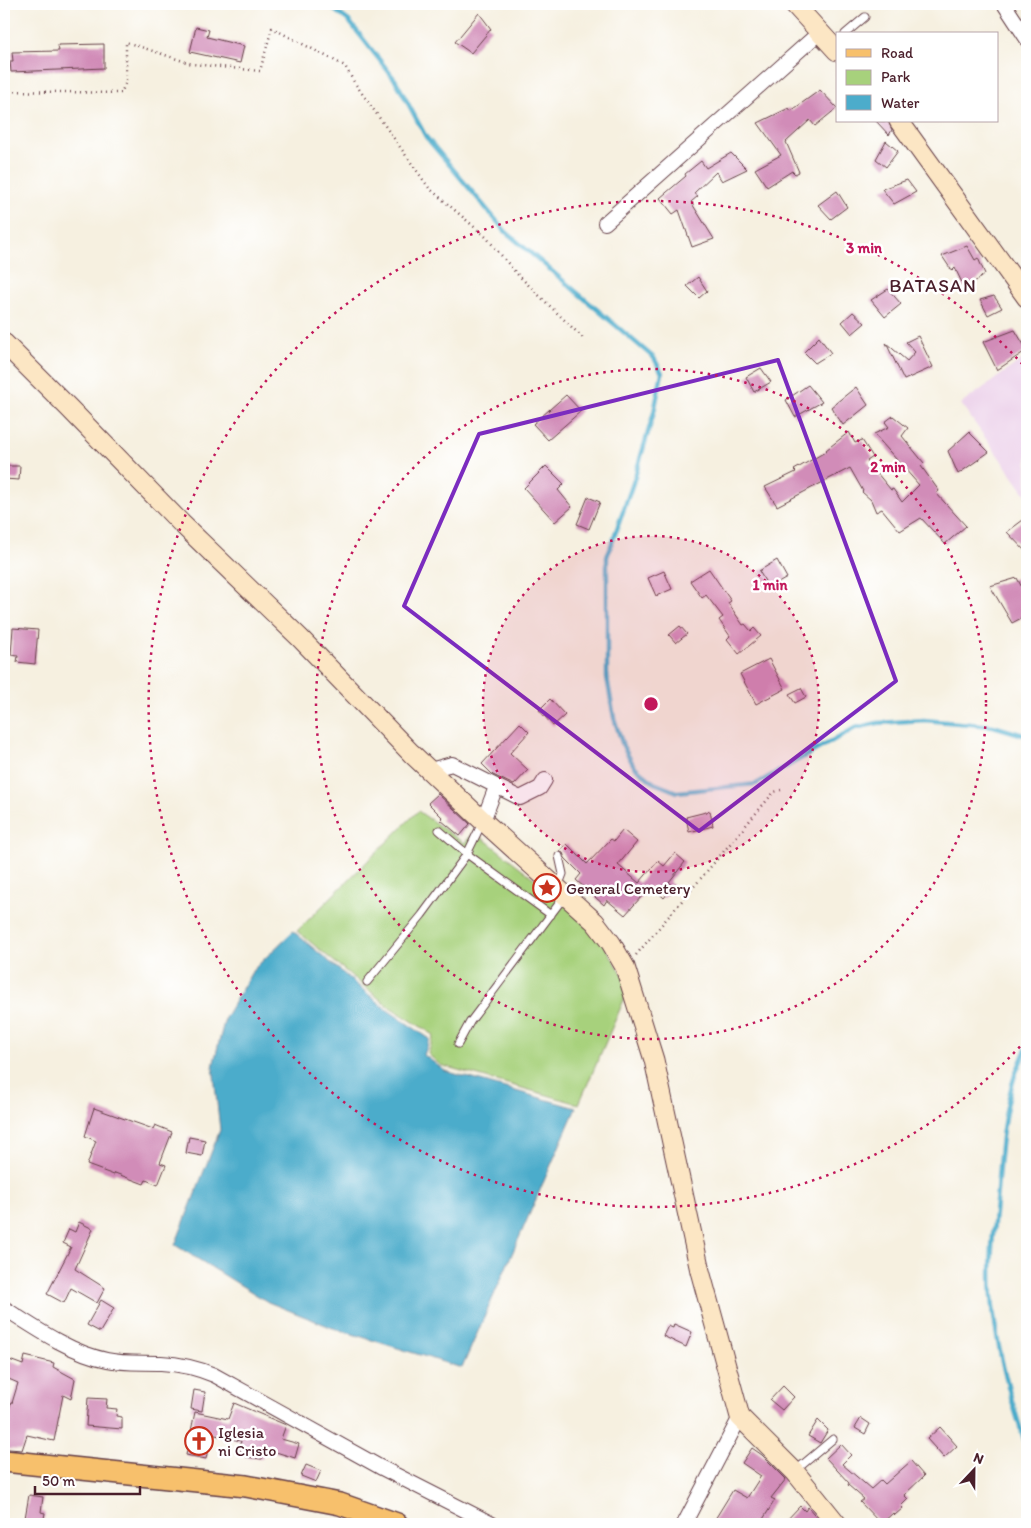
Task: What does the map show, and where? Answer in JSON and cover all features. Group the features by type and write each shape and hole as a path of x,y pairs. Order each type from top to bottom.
{"main road":[{"path":"4,1462 246,1486 340,1504 397,1524"}],"street":[{"path":"605,223 834,40 794,4"},
{"path":"1004,4 1027,39"},
{"path":"900,122 1027,298"},
{"path":"4,343 181,523 300,638 430,770 483,821 595,922 611,943 626,967 654,1060 700,1271 740,1417 795,1472 838,1524"},
{"path":"430,770 452,764 520,798 540,788 546,780"},
{"path":"483,821 496,787"},
{"path":"4,1308 76,1350 92,1357 126,1363 178,1364 214,1375 380,1467 492,1524"},
{"path":"684,1524 736,1429 740,1417"}],"lane":[{"path":"845,32 865,17"},
{"path":"367,982 422,915 467,854 483,821"},
{"path":"440,830 467,854 551,915"},
{"path":"458,1044 470,1022 551,915 562,891 563,874 559,856"},
{"path":"795,1472 833,1439"}],"path":[{"path":"4,106 5,91 121,93 126,82 126,42 192,64 260,71 272,28 345,66 354,82 429,188 486,237 516,273 585,340"},
{"path":"626,967 774,792 781,790"}],"highlighted area":[{"path":"778,360 896,681 699,831 404,606 479,434"}],"shaded area":[{"path":"1027,356 1027,496 961,404"}],"green space":[{"path":"418,811 464,843 475,832 572,908 596,932 630,986 579,1104 440,1065 428,1054 434,1035 388,1006 297,931"}],"water":[{"path":"293,931 386,1009 430,1039 424,1055 445,1071 576,1108 462,1368 333,1328 268,1302 175,1245 220,1130 213,1066 225,1018 253,970"}],"building":[{"path":"479,13 491,29 471,53 455,42"},
{"path":"196,27 209,30 207,37 244,46 240,63 190,52"},
{"path":"104,44 104,68 11,72 10,61 13,61 12,52 59,51 58,45"},
{"path":"820,90 836,107 815,126 810,120 786,142 799,172 795,174 792,171 767,187 755,169 781,155 758,123 789,108 791,111"},
{"path":"877,122 888,122 892,130 889,135"},
{"path":"886,141 898,151 886,167 876,159"},
{"path":"731,153 747,169 722,181 716,172 694,193 698,196 691,202 714,239 692,247 679,210 673,214 660,198 701,161 706,168"},
{"path":"907,180 916,192 894,204 882,189"},
{"path":"837,191 847,207 831,219 818,205"},
{"path":"967,246 975,260 978,258 985,274 965,289 955,268 952,271 942,256"},
{"path":"698,277 707,291 699,298 687,286"},
{"path":"888,289 901,304 885,317 871,300"},
{"path":"994,296 1002,308 988,315 980,300"},
{"path":"853,312 865,323 852,334 842,322"},
{"path":"1015,330 1027,350 997,370 983,342"},
{"path":"918,336 933,367 904,380 886,343 907,361 915,352 906,342"},
{"path":"819,337 831,353 815,363 804,352"},
{"path":"761,368 771,382 754,392 746,377"},
{"path":"808,385 822,402 795,417 786,400"},
{"path":"856,387 868,405 843,425 831,407"},
{"path":"566,395 581,411 548,440 533,424"},
{"path":"893,416 908,428 902,436 924,463 921,466 939,491 936,493 966,526 945,544 921,518 900,531 882,509 876,512 871,500 862,492 850,468 777,506 765,487 796,472 794,470 827,451 849,432 855,443 862,440 873,457 867,461 891,490 893,489 902,502 919,485 874,434 889,427 885,422"},
{"path":"969,432 989,452 958,474 948,451"},
{"path":"4,466 20,466 19,480 4,479"},
{"path":"546,466 564,484 558,490 572,507 555,522 524,488"},
{"path":"588,497 600,502 589,529 577,524"},
{"path":"1027,517 1027,553 1007,532"},
{"path":"777,560 787,578 769,588 759,571"},
{"path":"709,569 731,601 728,603 743,625 745,624 751,631 754,628 761,636 739,654 727,639 730,636 719,620 723,617 706,595 702,598 690,581"},
{"path":"664,571 672,589 656,596 648,578"},
{"path":"1017,578 1027,597 1027,615 1012,623 990,586"},
{"path":"680,626 687,634 676,643 669,635"},
{"path":"13,628 38,630 35,664 17,662 18,656 11,655"},
{"path":"769,659 785,689 756,704 740,674"},
{"path":"801,688 806,697 795,703 789,694"},
{"path":"550,699 565,715 553,726 539,710"},
{"path":"520,723 529,732 510,753 528,770 514,785 493,775 482,764"},
{"path":"438,794 470,824 460,836 441,820 443,818 428,803"},
{"path":"710,811 713,826 689,832 686,817"},
{"path":"623,830 637,842 618,865 639,883 658,861 664,866 675,853 685,862 669,882 674,886 664,898 651,886 625,915 607,900 604,905 576,880 581,874 565,858 563,853 559,851 567,844 587,864 611,839 614,841"},
{"path":"94,1108 153,1129 155,1125 172,1132 160,1163 166,1165 158,1185 146,1180 144,1184 87,1165 96,1141 85,1136"},
{"path":"189,1137 205,1140 202,1156 186,1153"},
{"path":"79,1222 93,1229 75,1269 105,1288 97,1303 71,1288 64,1303 47,1294 71,1247 63,1243 69,1229 75,1232"},
{"path":"101,1300 114,1308 100,1332 87,1325"},
{"path":"674,1324 692,1332 686,1347 663,1336 668,1326 673,1328"},
{"path":"25,1356 54,1363 53,1367 75,1379 71,1399 63,1395 54,1441 27,1435 22,1450 9,1449 4,1447 4,1423 18,1383 4,1377 4,1358 23,1365"},
{"path":"783,1386 794,1397 782,1410 770,1400"},
{"path":"194,1390 205,1392 202,1411 191,1409"},
{"path":"88,1398 107,1399 106,1408 117,1409 116,1416 122,1417 122,1429 86,1426"},
{"path":"234,1403 286,1425 281,1439 299,1444 295,1458 263,1448 262,1459 246,1457 246,1452 239,1451 241,1441 211,1434 206,1459 186,1455 195,1412 228,1419"},
{"path":"861,1418 870,1424 865,1434 855,1428"},
{"path":"818,1420 828,1430 820,1443 808,1436"},
{"path":"940,1427 957,1446 944,1458 927,1439"},
{"path":"841,1444 851,1455 842,1464 871,1489 881,1480 885,1484 911,1461 924,1476 904,1495 908,1499 901,1506 903,1508 895,1515 893,1513 881,1524 860,1502 864,1499 848,1485 849,1483 826,1458"},
{"path":"752,1448 762,1455 786,1479 771,1498 775,1500 760,1524 712,1524 733,1490 747,1498 761,1476 742,1463"},
{"path":"306,1465 321,1471 316,1482 301,1476"},
{"path":"29,1495 43,1497 41,1512 45,1513 43,1524 24,1524"},
{"path":"800,1506 805,1511 808,1507 819,1520 816,1524 783,1524"}],"waterway":[{"path":"326,4 349,21 396,81 426,137 506,232 654,358 662,373 654,412 633,483 607,557 607,677 614,718 623,746 634,766 654,783 677,792 756,784 855,728 878,723 924,720 993,726 1027,736"},
{"path":"1027,1047 1015,1075 1005,1118 999,1162 991,1271 994,1316 1000,1355 1027,1448"}],"place":[{"name":"General Cemetery","path":"547,888"},
{"name":"Iglesia ni Cristo","path":"199,1441"}],"district":[{"name":"BATASAN","path":"933,285"}]}
